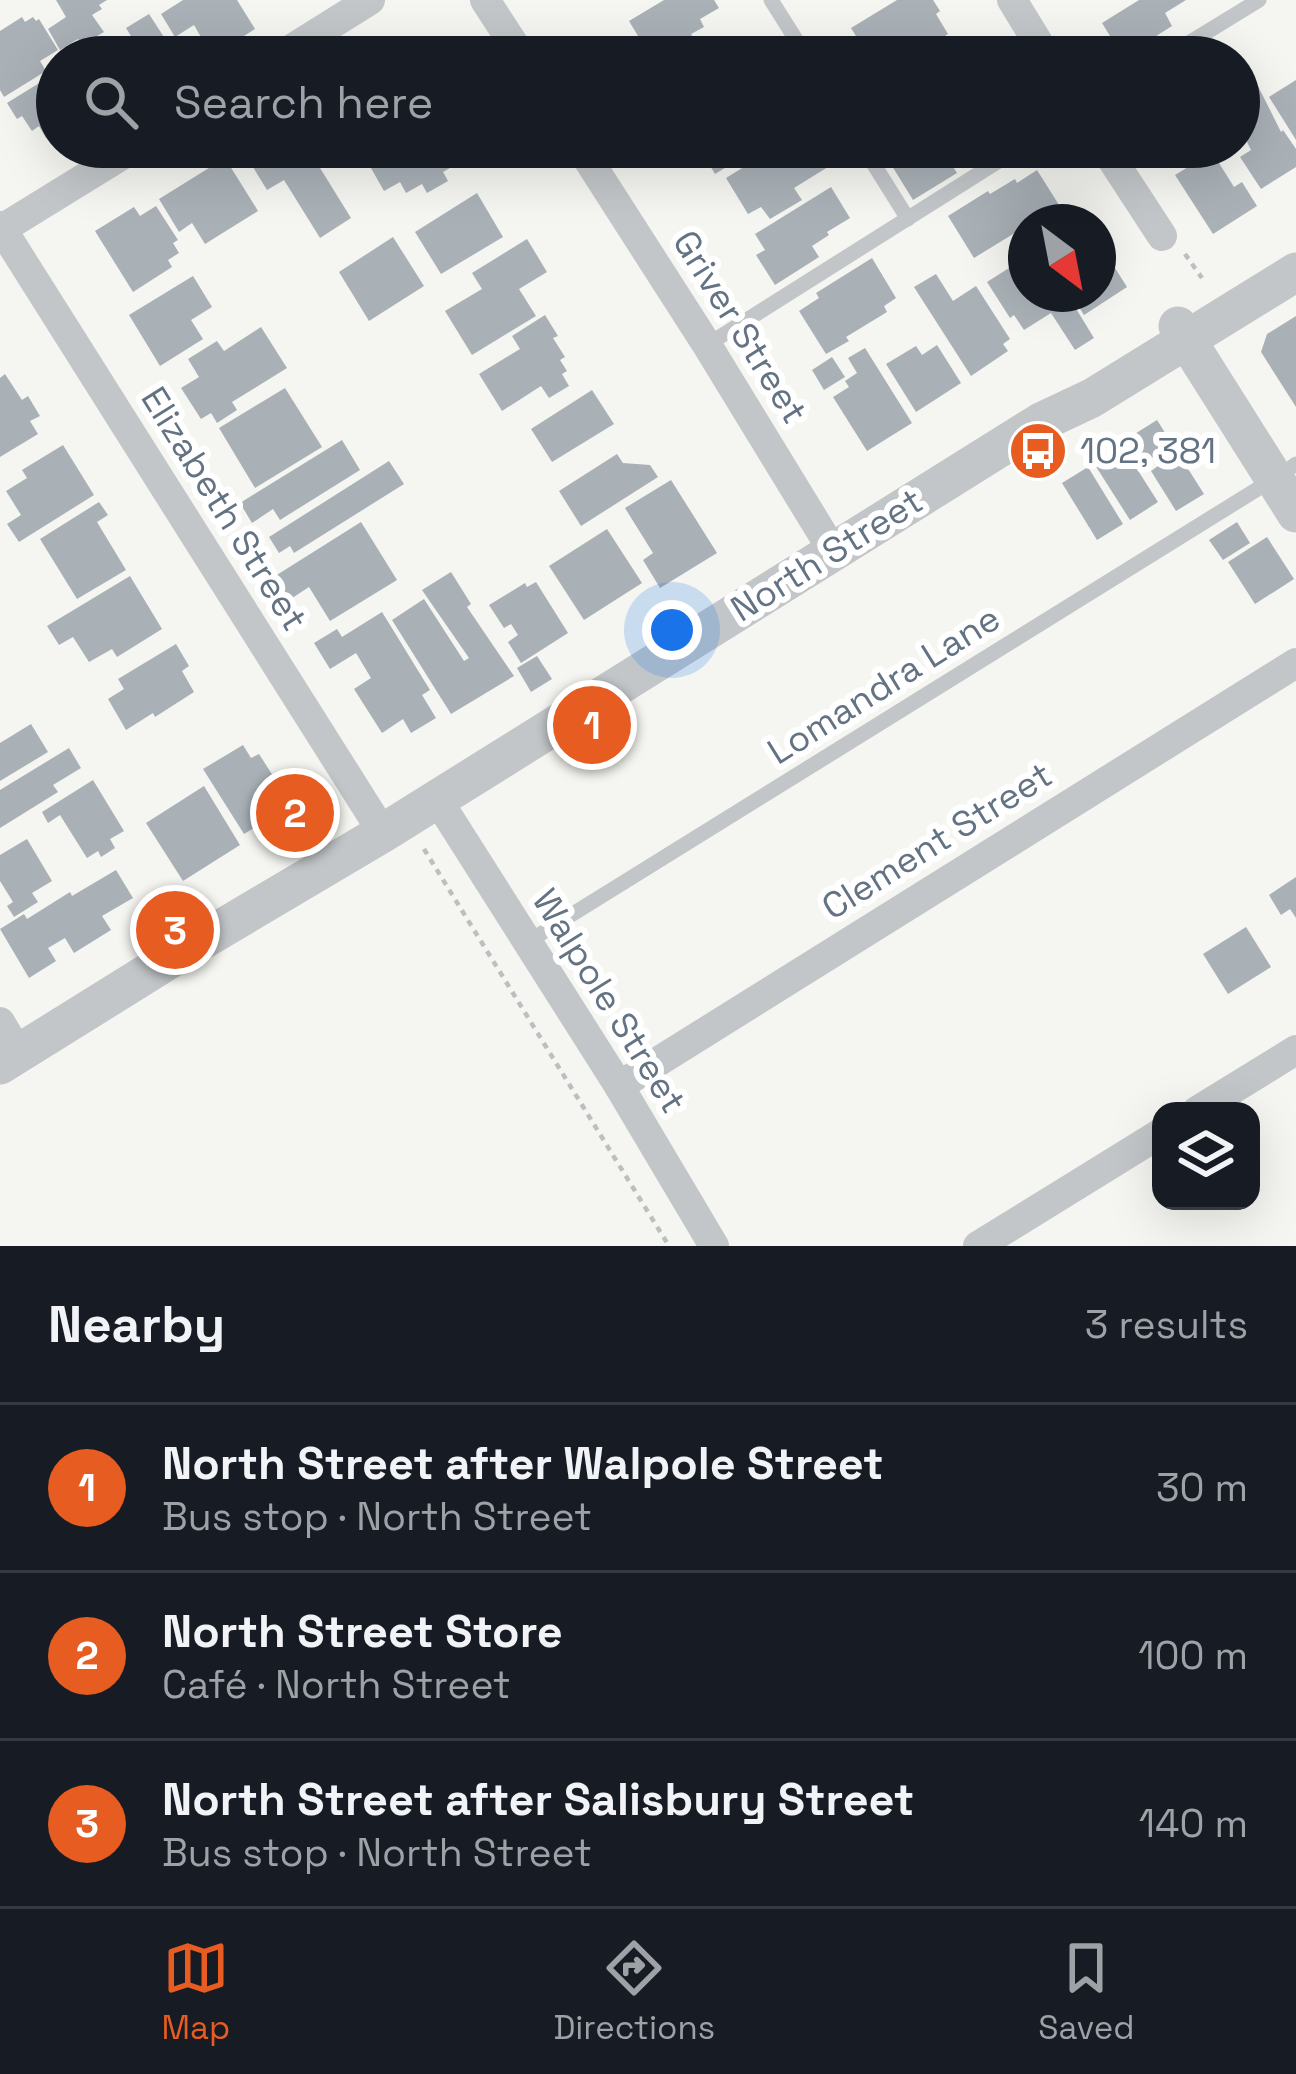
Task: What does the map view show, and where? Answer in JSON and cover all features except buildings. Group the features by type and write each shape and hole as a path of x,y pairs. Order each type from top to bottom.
{"street":[{"path":"313,36 370,0"},
{"path":"485,0 508,36"},
{"path":"1012,0 1034,36"},
{"path":"1,227 100,168"},
{"name":"Griver Street","path":"593,168 833,550"},
{"path":"1118,168 1162,236"},
{"name":"Elizabeth Street","path":"1,227 382,833"},
{"name":"North Street","path":"6,1047 166,961 382,833 1041,422 1093,398 1296,255"},
{"name":"North Street","path":"1193,327 1296,272"},
{"path":"1193,327 1290,471 1296,513"},
{"name":"Clement Street","path":"619,1086 1296,663"},
{"name":"Walpole Street","path":"436,799 619,1086 714,1246"},
{"path":"1211,1102 1296,1050"},
{"path":"978,1246 1152,1139"}],"lane":[{"path":"771,0 794,36"},
{"path":"1199,36 1253,2"},
{"path":"876,168 908,219"},
{"path":"707,345 989,168"},
{"name":"Lomandra Lane","path":"526,943 1290,471"}],"path":[{"path":"424,849 668,1246"}],"place":[{"name":"102, 381","path":"1038,451"},
{"name":"North Street after Walpole Street","path":"592,725"},
{"name":"North Street Store","path":"295,813"},
{"name":"North Street after Salisbury Street","path":"175,930"}]}
